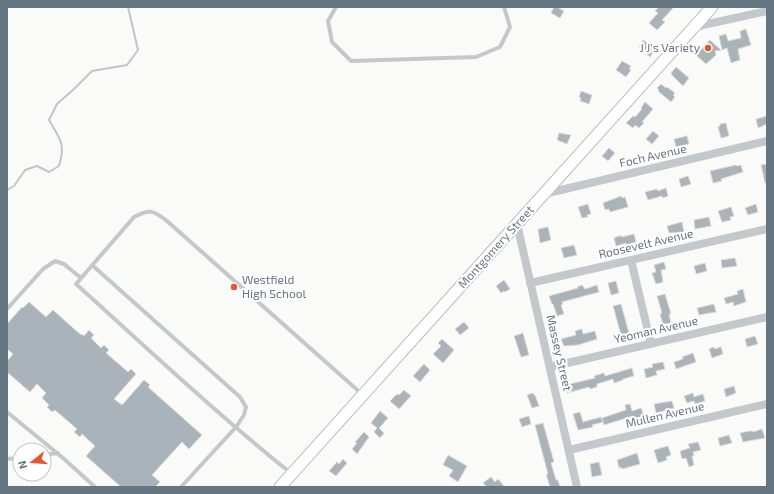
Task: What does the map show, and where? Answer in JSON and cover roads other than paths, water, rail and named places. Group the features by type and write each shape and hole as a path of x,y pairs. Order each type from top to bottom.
{"main road":[{"name":"Montgomery Street","path":"280,487 712,7"}],"street":[{"path":"694,27 767,10"},
{"name":"Foch Avenue","path":"544,194 767,141"},
{"name":"Massey Street","path":"517,224 577,487"},
{"name":"Roosevelt Avenue","path":"530,283 767,229"},
{"path":"631,260 651,344"},
{"name":"Yeoman Avenue","path":"550,368 767,317"},
{"name":"Mullen Avenue","path":"568,450 767,404"}],"lane":[{"path":"336,7 328,21 332,42 351,61 476,57 500,47 510,27 504,7"},
{"path":"292,474 236,427 76,284 134,217 146,211 155,212 187,237 363,395"},
{"path":"7,309 43,269 55,261 64,264 81,278"},
{"path":"92,265 240,397 246,407 244,415 236,427 181,487"},
{"path":"7,412 58,453 96,487"},
{"path":"52,454 58,453"}],"waterway":[{"path":"7,190 14,186 25,170 37,166 49,172 59,166 62,152 61,142 49,120 57,104 92,71 127,65 138,50 128,7"}],"place":[{"name":"J J's Variety","path":"708,48"},
{"name":"Westfield High School","path":"234,287"}]}
